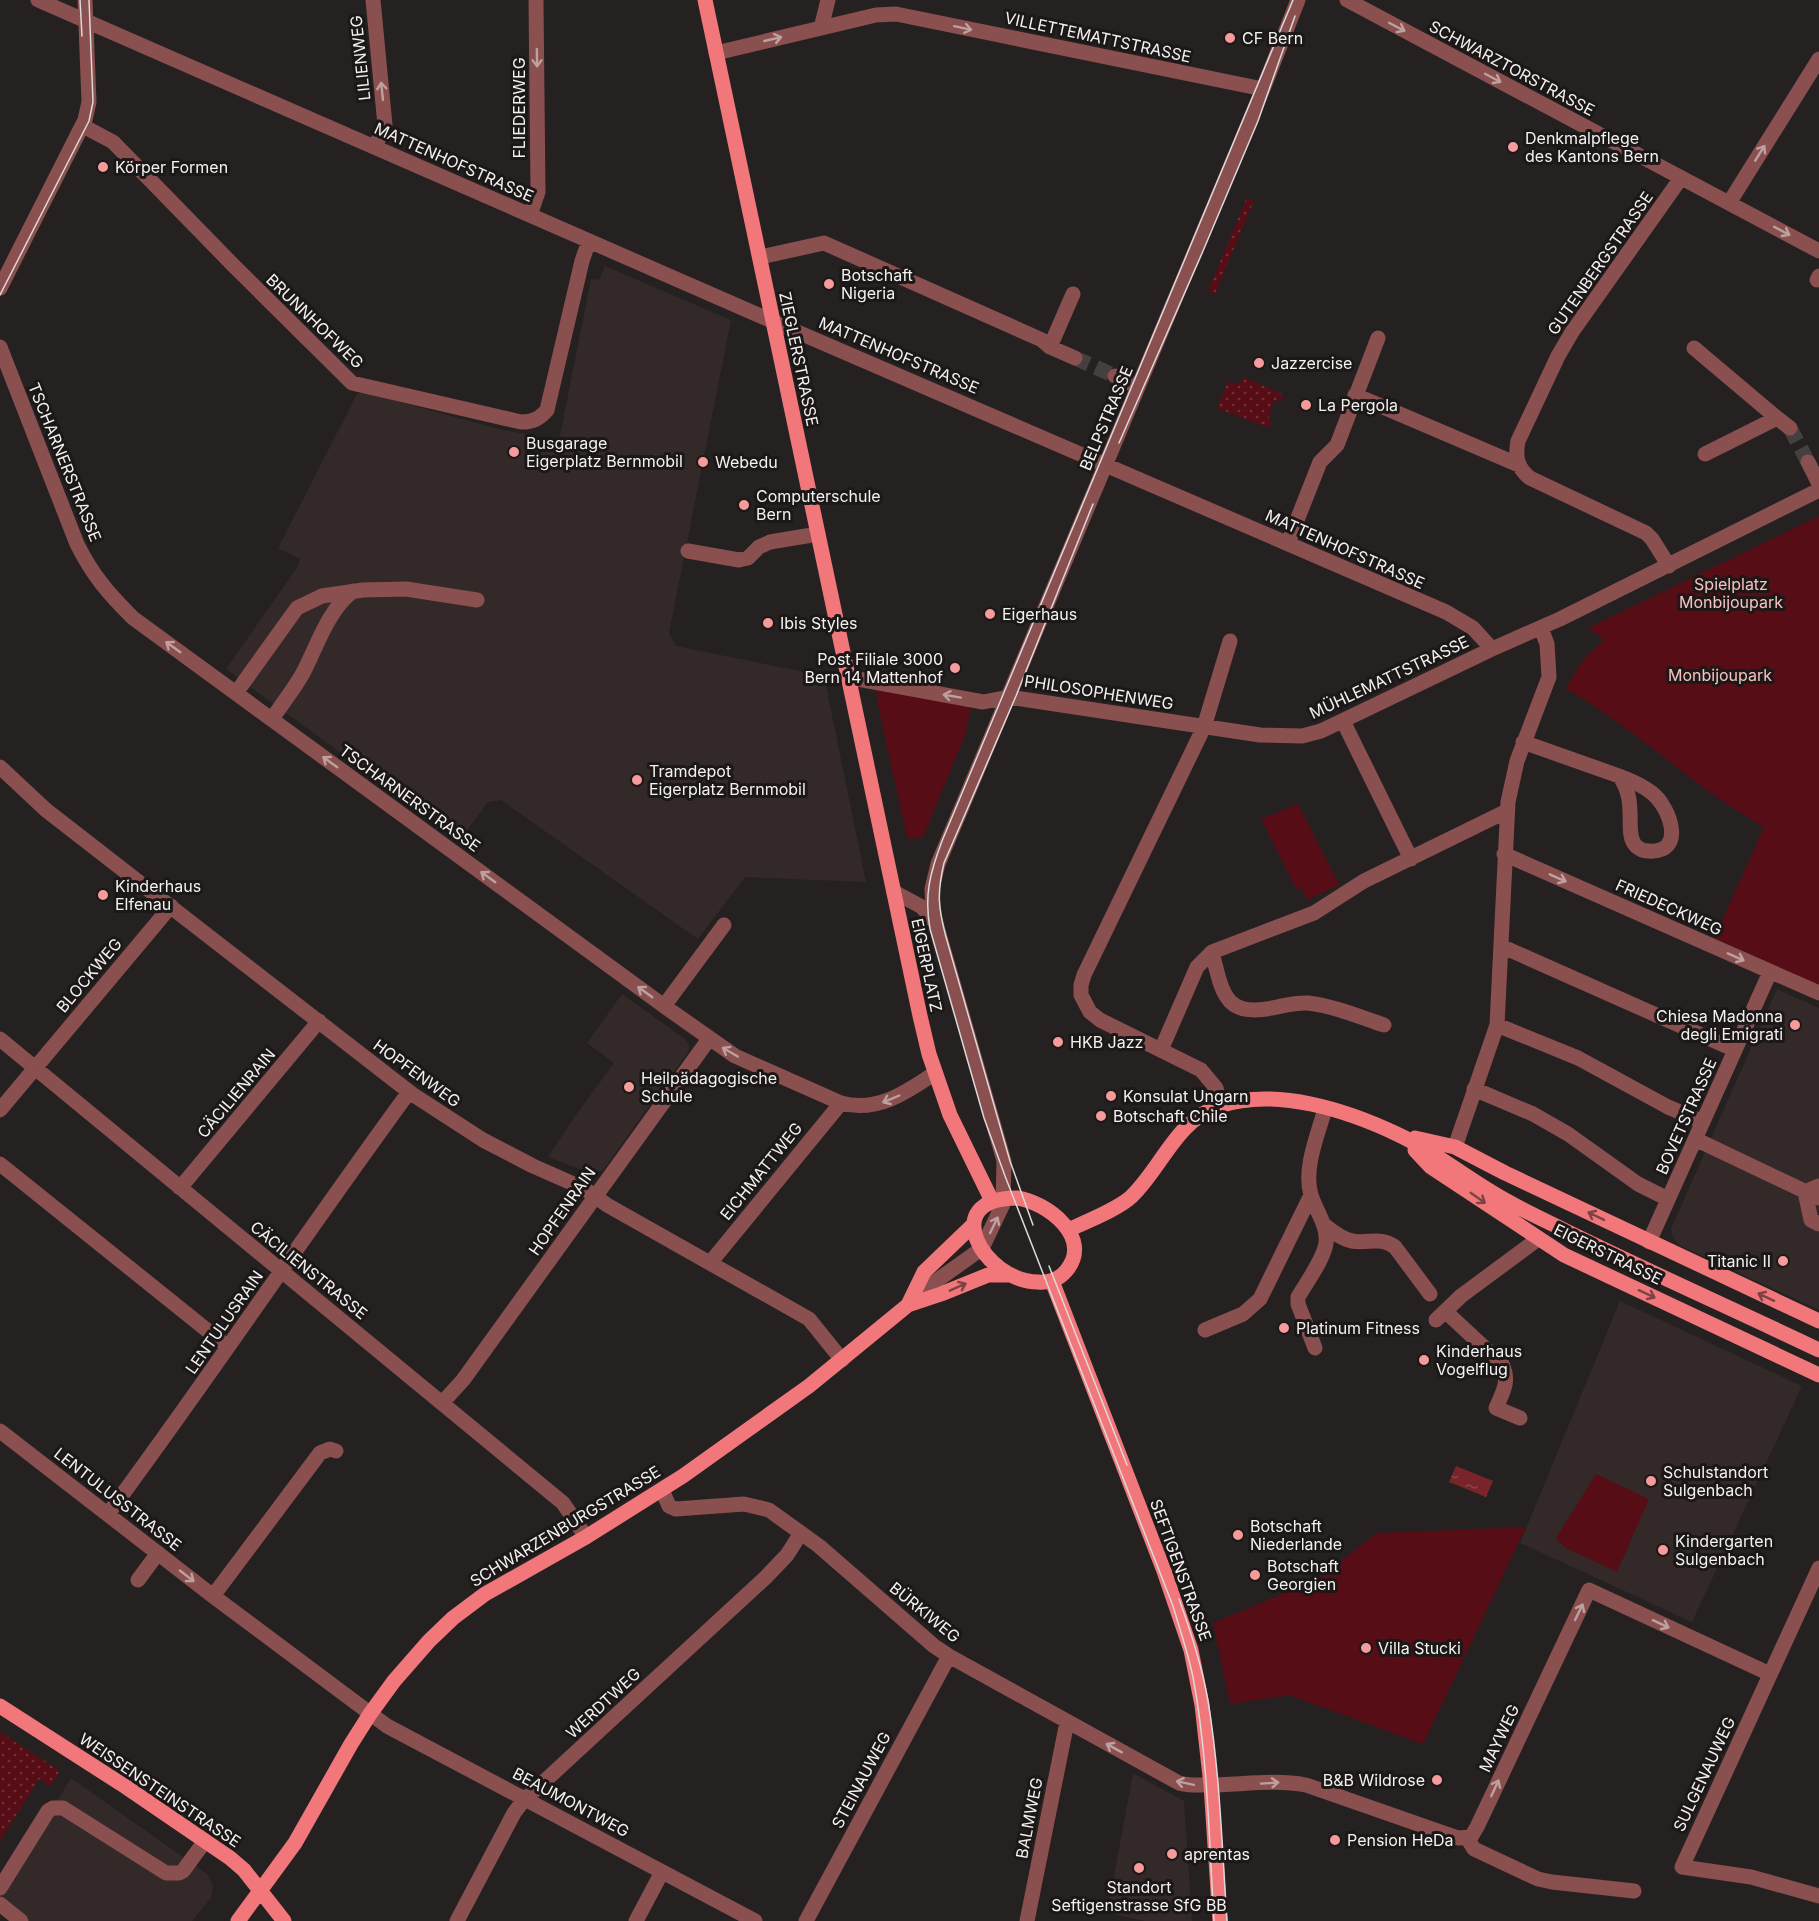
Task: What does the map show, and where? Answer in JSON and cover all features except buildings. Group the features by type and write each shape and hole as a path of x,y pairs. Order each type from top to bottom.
{"main road":[{"name":"ZIEGLERSTRASSE","path":"705,0 858,726"},
{"name":"EIGERPLATZ","path":"858,726 920,1016 935,1073 950,1115 998,1200"},
{"name":"EIGERSTRASSE","path":"1068,1230 1128,1200 1182,1131 1196,1118 1220,1106 1236,1102 1275,1100 1325,1109 1400,1135 1455,1147 1649,1242 1819,1321"},
{"name":"EIGERSTRASSE","path":"1400,1135 1431,1167 1538,1239 1579,1263 1819,1375"},
{"name":"EIGERSTRASSE","path":"1400,1135 1508,1202 1819,1350"},
{"path":"973,1225 974,1234 981,1249 993,1264 1009,1275 1033,1282 1052,1281 1065,1273 1072,1261 1074,1245 1068,1230 1057,1217 1043,1206 1024,1199 998,1200"},
{"name":"SCHWARZENBURGSTRASSE","path":"908,1305 924,1272 973,1225 978,1211 998,1200"},
{"name":"SCHWARZENBURGSTRASSE","path":"238,1921 295,1843 370,1714 413,1658 453,1618 504,1581 586,1537 706,1461 842,1360 908,1305 988,1275 1009,1275"},
{"name":"SEFTIGENSTRASSE","path":"1052,1281 1184,1628 1200,1693 1211,1785 1220,1921"},
{"name":"WEISSENSTEINSTRASSE","path":"0,1706 126,1787 244,1870 262,1890 284,1921"}],"street":[{"name":"MATTENHOFSTRASSE","path":"38,0 1456,617 1478,633 1492,649"},
{"path":"0,288 83,126 89,102 85,0"},
{"name":"LILIENWEG","path":"373,0 385,125 375,147"},
{"name":"FLIEDERWEG","path":"530,215 538,192 536,0"},
{"path":"822,28 828,0"},
{"name":"BELPSTRASSE","path":"998,1200 1004,1161 934,921 932,890 944,847 1009,697 1298,0"},
{"name":"SCHWARZTORSTRASSE","path":"1347,0 1819,251"},
{"name":"VILLETTEMATTSTRASSE","path":"716,53 886,14 1263,89"},
{"path":"1729,203 1819,59"},
{"name":"BRUNNHOFWEG","path":"83,126 113,142 233,266 352,382 521,422 532,422 547,410 582,261 589,241"},
{"name":"GUTENBERGSTRASSE","path":"1519,465 1516,456 1518,441 1562,348 1681,178"},
{"path":"760,257 824,243 1042,340 1050,347 1075,358"},
{"path":"1050,347 1073,294"},
{"path":"1288,543 1320,462 1337,445 1378,338"},
{"name":"TSCHARNERSTRASSE","path":"0,347 76,544 105,591 133,618 735,1056 841,1103 855,1106 882,1103 896,1098 935,1073"},
{"path":"1694,348 1790,428"},
{"path":"1115,376 1138,387"},
{"path":"1355,395 1519,465 1530,478 1642,531 1652,539 1669,566"},
{"path":"1705,454 1777,418"},
{"path":"1808,462 1819,484"},
{"name":"MÜHLEMATTSTRASSE","path":"1204,727 1260,735 1291,736 1314,733 1541,628 1819,490"},
{"path":"688,551 739,560 748,558 759,547 770,542 818,534"},
{"path":"236,693 297,609 322,596 353,591 406,589 477,600"},
{"path":"272,719 302,674 333,612 343,598 353,591"},
{"path":"1455,1147 1497,1025 1507,811 1512,779 1523,742 1549,677 1547,644 1541,628"},
{"path":"1220,1106 1216,1088 1206,1075 1194,1065 1095,1016 1083,1002 1081,989 1084,975 1204,727 1230,641"},
{"name":"PHILOSOPHENWEG","path":"847,677 983,702 1009,697 1204,727"},
{"path":"1343,721 1411,859"},
{"path":"1523,742 1619,776 1632,781 1652,793 1671,818 1672,830 1668,843 1660,849 1645,851 1639,849 1631,841 1629,795 1619,776"},
{"name":"HOPFENWEG","path":"0,767 46,810 409,1092 483,1140 585,1189 607,1205 809,1319 842,1360"},
{"path":"1161,1050 1197,967 1212,952 1314,913 1364,881 1507,811"},
{"name":"FRIEDECKWEG","path":"1504,854 1819,993"},
{"path":"894,892 922,907 934,921"},
{"name":"BLOCKWEG","path":"0,1110 171,906"},
{"path":"664,1006 724,925"},
{"path":"1501,946 1735,1050"},
{"path":"1212,952 1222,989 1227,999 1236,1007 1251,1011 1291,1004 1309,1004 1333,1008 1384,1025"},
{"name":"BOVETSTRASSE","path":"1649,1242 1770,972"},
{"name":"CÄCILIENRAIN","path":"180,1188 319,1021"},
{"path":"1497,1025 1578,1058 1668,1107 1703,1122"},
{"name":"CÄCILIENSTRASSE","path":"0,1039 563,1503 586,1537"},
{"name":"HOPFENRAIN","path":"442,1403 463,1380 709,1039"},
{"path":"1474,1089 1533,1114 1560,1129 1638,1184 1668,1199"},
{"name":"LENTULUSRAIN","path":"108,1514 409,1092"},
{"name":"EICHMATTWEG","path":"710,1263 841,1103"},
{"path":"1316,1348 1298,1304 1298,1297 1326,1245 1323,1224 1311,1195 1310,1163 1325,1109"},
{"path":"1695,1139 1814,1192 1811,1220 1819,1224"},
{"path":"0,1164 228,1347"},
{"path":"1205,1330 1243,1314 1260,1299 1311,1195"},
{"path":"981,1249 996,1222 998,1200"},
{"path":"1323,1224 1335,1234 1351,1241 1368,1243 1388,1241 1395,1246 1430,1294"},
{"path":"1520,1418 1496,1408 1506,1384 1502,1364 1440,1316 1461,1296 1538,1239"},
{"name":"SCHWARZENBURGSTRASSE","path":"908,1305 981,1249"},
{"name":"LENTULUSSTRASSE","path":"0,1431 370,1714"},
{"path":"213,1596 320,1453 330,1449 336,1451"},
{"name":"BÜRKIWEG","path":"662,1490 669,1506 676,1509 733,1504 769,1510 801,1533 949,1656 1175,1781 1190,1786 1211,1785"},
{"name":"WERDTWEG","path":"457,1921 514,1813 526,1798 765,1578 787,1555 801,1533"},
{"path":"138,1580 158,1553"},
{"name":"SULGENAUWEG","path":"1819,1568 1682,1867 1751,1877 1819,1896"},
{"name":"MAYWEG","path":"1467,1838 1477,1827 1589,1590 1770,1674"},
{"name":"STEINAUWEG","path":"806,1921 949,1656"},
{"name":"BEAUMONTWEG","path":"370,1714 387,1726 755,1921"},
{"name":"BALMWEG","path":"1027,1921 1067,1722"},
{"path":"1211,1785 1290,1782 1306,1785 1458,1838 1467,1838 1474,1849 1538,1879 1634,1891"},
{"path":"0,1888 48,1811 53,1808 63,1808 166,1873 179,1873 183,1870 205,1841"},
{"path":"636,1921 662,1872"},
{"path":"0,1904 21,1921"}],"shaded area":[{"path":"605,266 731,320 669,633 676,646 824,676 866,882 745,877 698,939 501,800 488,802 460,840 226,669 296,569 300,559 278,548 357,394 363,392 499,429 559,441 591,279 599,280"},
{"path":"1777,989 1819,1008 1819,1310 1681,1246 1673,1238 1671,1229"},
{"name":"Heilpädagogische Schule","path":"622,994 685,1039 689,1045 689,1051 603,1170 587,1172 548,1157 614,1063 587,1043"},
{"name":"Schulstandort Sulgenbach","path":"1620,1301 1802,1386 1692,1622 1520,1543"},
{"path":"1133,1773 1184,1801 1192,1921 1145,1921 1107,1913"},
{"path":"71,1778 207,1874 213,1886 211,1898 192,1921 29,1921 0,1895"}],"green space":[{"path":"1246,200 1254,200 1215,294 1208,291"},
{"path":"1244,377 1284,395 1281,402 1274,400 1268,419 1272,421 1269,428 1217,408 1228,382 1238,384"},
{"name":"Monbijoupark","path":"1819,516 1819,985 1714,938 1764,827 1713,794 1616,722 1566,689 1582,662 1604,640 1588,628"},
{"path":"876,687 971,707 965,735 923,837 910,839 907,837 878,706"},
{"path":"1298,804 1339,885 1307,900 1301,888 1297,890 1261,819"},
{"path":"1596,1474 1649,1499 1617,1572 1564,1547 1556,1538"},
{"path":"1526,1527 1423,1744 1289,1695 1230,1704 1213,1623 1316,1580 1377,1533"},
{"path":"0,1732 60,1771 51,1786 39,1779 0,1841"}],"water":[{"path":"1456,1466 1493,1481 1486,1497 1449,1482"}],"tunnel":[{"path":"1075,358 1115,376"},
{"path":"1790,428 1808,462"}],"tram line":[{"path":"80,0 82,36"},
{"path":"0,295 89,121 93,102 89,0"},
{"path":"1214,1921 1202,1737 1193,1677 1186,1650 1173,1606 984,1118 930,929 928,895 931,874 942,841 1293,0"},
{"path":"1119,443 1258,121 1295,16"},
{"path":"1033,1225 1010,1161 946,937 941,917 939,892 944,863 1016,696 1093,504"},
{"path":"1049,1266 1127,1465"},
{"path":"1179,1599 1206,1688 1212,1728 1227,1921"}],"place":[{"name":"CF Bern","path":"1230,38"},
{"name":"Denkmalpflege des Kantons Bern","path":"1513,147"},
{"name":"Körper Formen","path":"103,167"},
{"name":"Botschaft Nigeria","path":"829,284"},
{"name":"Jazzercise","path":"1259,363"},
{"name":"La Pergola","path":"1306,405"},
{"name":"Busgarage Eigerplatz Bernmobil","path":"514,452"},
{"name":"Webedu","path":"703,462"},
{"name":"Computerschule Bern","path":"744,505"},
{"name":"Eigerhaus","path":"990,614"},
{"name":"Ibis Styles","path":"768,623"},
{"name":"Post Filiale 3000 Bern 14 Mattenhof","path":"955,668"},
{"name":"Tramdepot Eigerplatz Bernmobil","path":"637,780"},
{"name":"Kinderhaus Elfenau","path":"103,895"},
{"name":"Chiesa Madonna degli Emigrati","path":"1795,1025"},
{"name":"HKB Jazz","path":"1058,1042"},
{"name":"Heilpädagogische Schule","path":"629,1087"},
{"name":"Konsulat Ungarn","path":"1111,1096"},
{"name":"Botschaft Chile","path":"1101,1116"},
{"name":"Titanic II","path":"1783,1261"},
{"name":"Platinum Fitness","path":"1284,1328"},
{"name":"Kinderhaus Vogelflug","path":"1424,1360"},
{"name":"Schulstandort Sulgenbach","path":"1651,1481"},
{"name":"Botschaft Niederlande","path":"1238,1535"},
{"name":"Kindergarten Sulgenbach","path":"1663,1550"},
{"name":"Botschaft Georgien","path":"1255,1575"},
{"name":"Villa Stucki","path":"1366,1648"},
{"name":"B&B Wildrose","path":"1437,1780"},
{"name":"Pension HeDa","path":"1335,1840"},
{"name":"aprentas","path":"1172,1854"},
{"name":"Standort Seftigenstrasse SfG BB","path":"1139,1868"}],"park label":[{"name":"Spielplatz Monbijoupark","path":"1731,593"}]}
